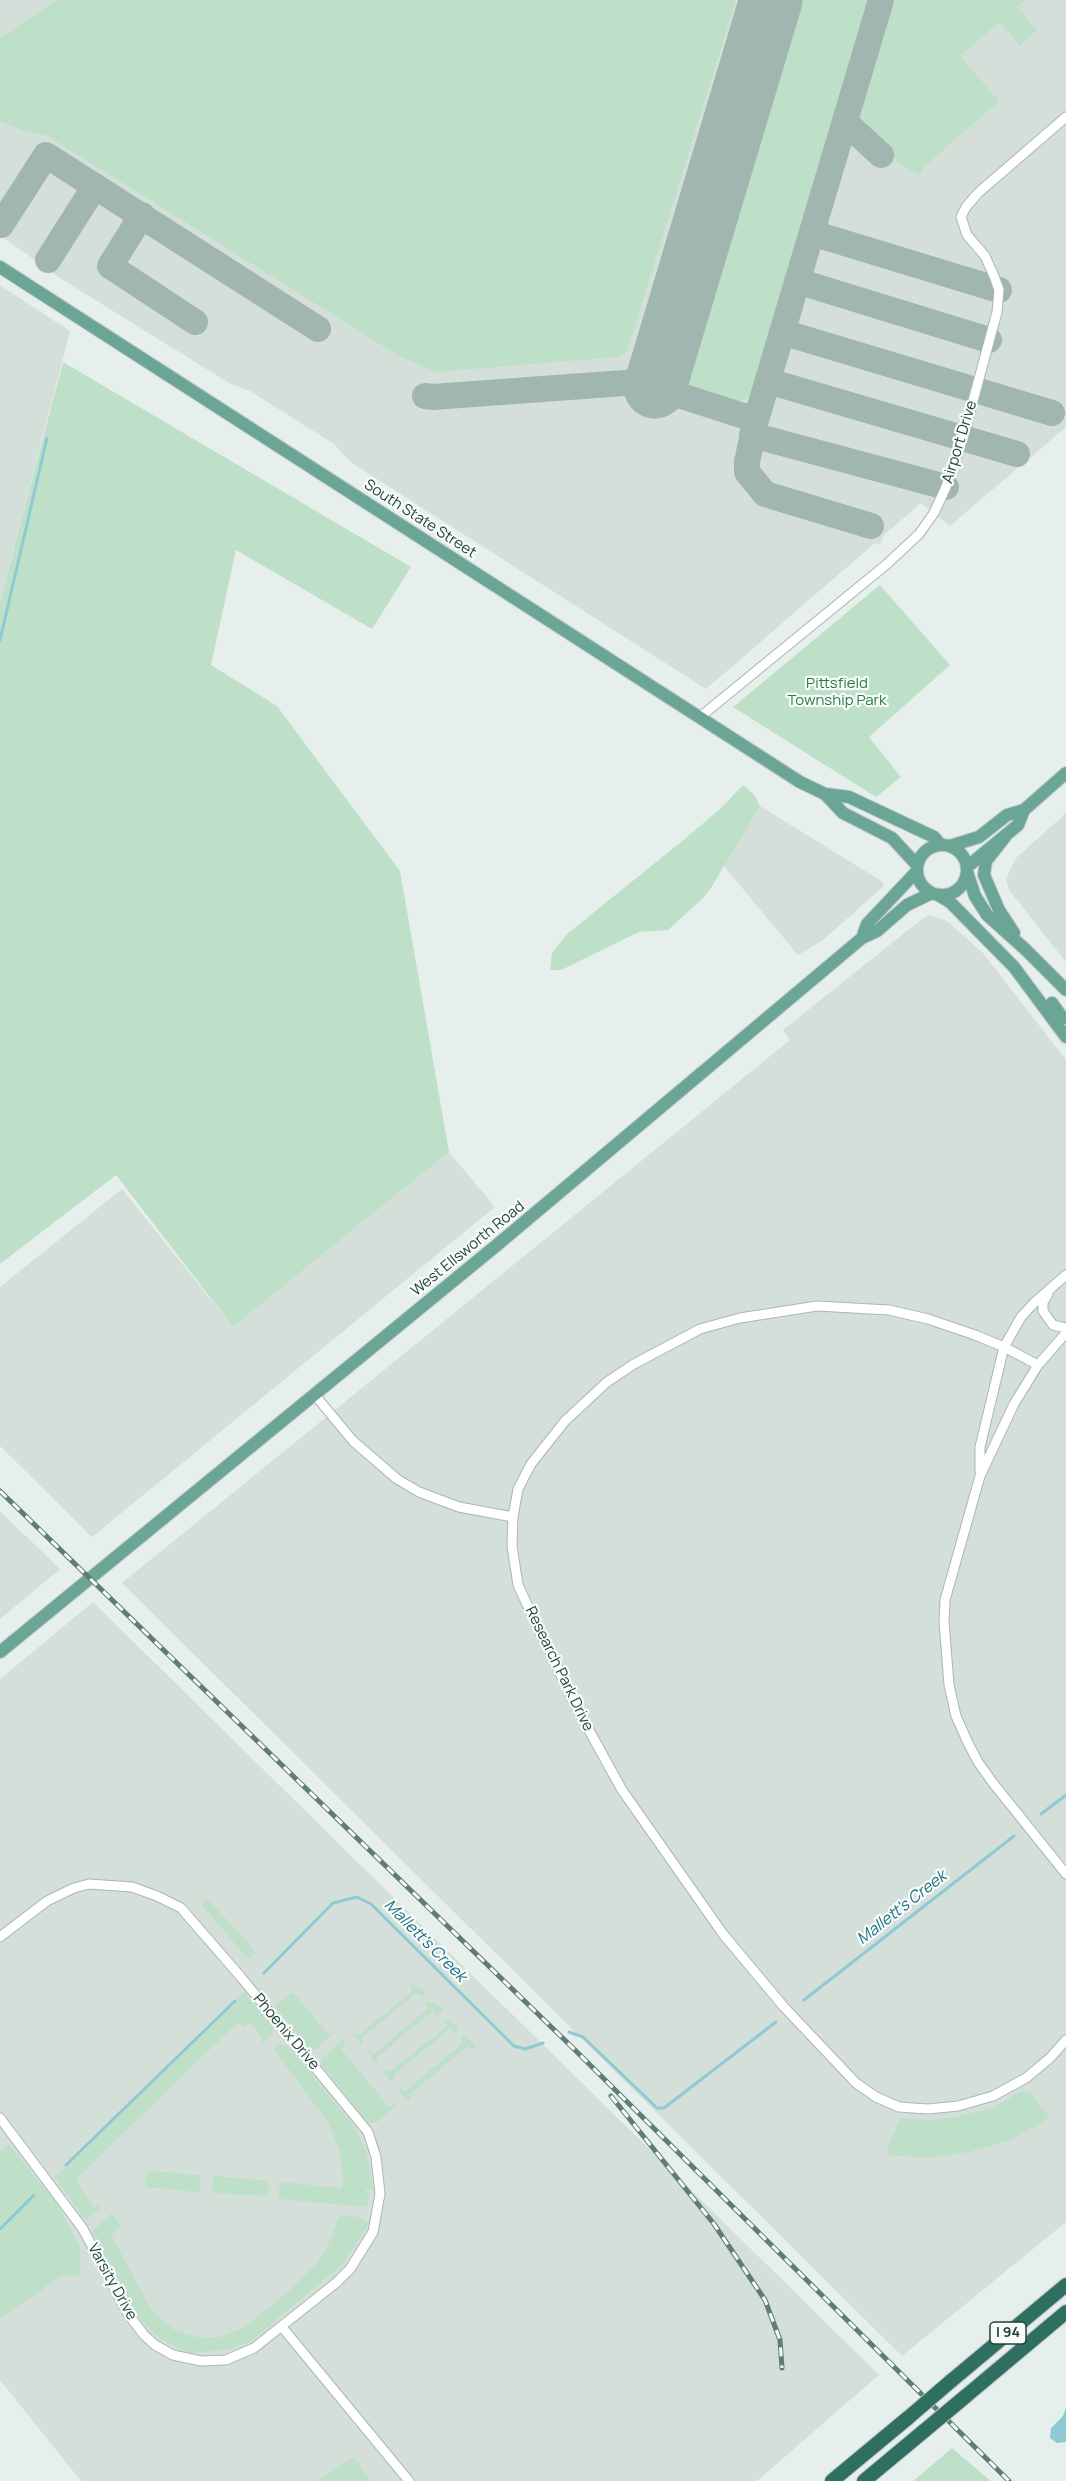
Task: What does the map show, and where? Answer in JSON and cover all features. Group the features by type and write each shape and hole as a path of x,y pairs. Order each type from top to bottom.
{"highway":[{"path":"1034,2312 1066,2274"},
{"name":"I 94","path":"832,2481 1066,2285"},
{"name":"I 94","path":"864,2481 1066,2312"}],"main road":[{"name":"South State Street","path":"0,267 800,782 825,794 849,797 934,837 945,845"},
{"path":"1066,773 1024,810 1007,815 979,837 927,849 917,868 920,883 950,902 998,950 1023,978 1066,1037"},
{"name":"South State Street","path":"825,794 843,813 892,838 917,868"},
{"path":"935,894 951,893 957,890 965,879 967,870 1018,825 1024,810"},
{"path":"1005,837 986,861 984,875 1007,924 1031,955"},
{"path":"945,845 963,856 980,907 1066,990"},
{"name":"West Ellsworth Road","path":"862,938 867,924 917,868"},
{"name":"West Ellsworth Road","path":"0,1652 497,1245 862,938 877,931 904,907 935,894"},
{"path":"998,950 1008,942 1036,969 1051,975"},
{"path":"1023,978 1035,982 1062,1017 1066,1018"}],"street":[{"name":"Airport Drive","path":"700,717 887,564 919,534 934,513 946,488 963,438 997,312 999,290 994,276 985,256 968,235 961,217 978,193 1066,117"},
{"path":"980,1476 980,1447 1004,1347 1021,1317 1066,1275"},
{"path":"1050,1289 1043,1302 1043,1311 1053,1325 1066,1328"},
{"name":"Research Park Drive","path":"1038,1365 1004,1347 915,1315 852,1307 817,1306 779,1310 700,1329 634,1364 607,1382 573,1413 545,1444 531,1464 518,1490 513,1517 513,1556 518,1585 574,1702 622,1790 723,1934 792,2016 856,2083 876,2097 899,2107 928,2109 958,2106 993,2096 1026,2078 1050,2058 1066,2040"},
{"path":"1066,1333 1038,1365 1014,1404 980,1476 945,1600 944,1621 949,1685 956,1716 978,1762 1066,1874"},
{"path":"314,1394 353,1441 394,1477 419,1492 459,1507 513,1517"},
{"name":"Phoenix Drive","path":"0,1937 47,1901 74,1888 89,1884 132,1887 181,1908 360,2120 368,2133 379,2172 380,2194 373,2232 351,2268 282,2327"},
{"name":"Varsity Drive","path":"0,2118 83,2229 128,2314 155,2345 173,2355 201,2361 226,2360 254,2348 282,2327"},
{"path":"282,2327 410,2481"}],"shaded area":[{"path":"0,0 1066,0 1066,427 950,526 921,503 883,536 881,545 875,543 706,689 352,463 334,444 250,391 229,383 63,280 0,235"},
{"path":"0,285 70,331 0,602"},
{"path":"760,806 883,882 883,887 823,940 798,955 723,865"},
{"path":"1066,813 1066,962 1009,890 1006,879 1016,858"},
{"path":"930,915 947,921 983,953 1066,1060 1066,2222 902,2356 122,1583 790,1040 783,1030"},
{"path":"449,1152 495,1207 92,1537 0,1446 0,1287 122,1189 233,1327"},
{"path":"0,1511 60,1569 0,1619"},
{"path":"93,1602 879,2375 757,2481 81,2481 0,2380 0,1679"}],"green space":[{"path":"57,0 736,0 627,352 617,357 436,372 399,356 46,135 29,133 0,121 0,38"},
{"path":"792,0 872,0 830,133 765,375 760,385 749,397 736,403 724,404 691,394 684,387 681,377"},
{"path":"896,0 1025,0 1017,7 1037,30 1020,46 1000,22 960,56 999,101 924,167 919,175 901,165 855,120"},
{"path":"63,362 411,567 372,629 236,550 211,665 277,706 400,871 449,1152 233,1327 116,1175 0,1264 0,602"},
{"name":"Pittsfield Township Park","path":"880,585 950,665 869,737 901,777 876,797 733,707"},
{"path":"743,785 755,796 760,806 703,898 668,930 639,932 561,970 550,970 552,953 567,934 720,809"},
{"path":"208,1899 256,1952 248,1959 201,1904"},
{"path":"412,1984 423,1991 424,1996 416,1993 362,2038 363,2045 360,2044 353,2032 359,2035 413,1990 410,1986"},
{"path":"244,1992 273,2027 272,2035 259,2047 263,2039 250,2022 243,2027 238,2022 76,2179 94,2208 100,2204 101,2207 85,2220 55,2177"},
{"path":"293,1992 328,2034 334,2032 315,2050 309,2049 274,2006"},
{"path":"429,2001 441,2007 443,2010 441,2013 437,2016 433,2011 377,2057 379,2064 375,2063 368,2051 374,2054 428,2008 425,2004"},
{"path":"446,2018 457,2026 458,2030 455,2033 449,2029 393,2076 395,2081 391,2082 383,2071 386,2069 390,2072 447,2026 444,2021"},
{"path":"464,2035 476,2047 472,2049 468,2046 409,2095 411,2100 407,2101 398,2090 400,2088 405,2091 463,2043 461,2037"},
{"path":"342,2040 345,2045 341,2049 389,2107 395,2104 396,2106 376,2123 368,2123 321,2064 321,2060"},
{"path":"279,2045 288,2045 355,2128 366,2151 371,2172 373,2190 365,2189 369,2195 368,2204 365,2207 277,2197 281,2182 342,2188 343,2182 340,2153 328,2122 275,2051 268,2056"},
{"path":"1022,2091 1031,2093 1050,2118 1012,2139 969,2152 930,2158 886,2153 900,2118 930,2120 956,2117 991,2108"},
{"path":"9,2145 58,2205 80,2247 80,2275 61,2276 0,2319 0,2152"},
{"path":"150,2171 200,2175 200,2190 196,2192 146,2187 145,2176"},
{"path":"213,2176 269,2181 268,2196 212,2193"},
{"path":"112,2213 121,2226 111,2235 151,2309 173,2329 200,2338 220,2337 243,2328 287,2293 317,2263 328,2245 340,2215 359,2217 369,2223 344,2263 250,2342 227,2350 189,2353 160,2339 140,2319 92,2231"},
{"path":"952,2448 991,2481 913,2481"},
{"path":"354,2457 371,2481 317,2481"}],"water":[{"path":"1066,2407 1066,2442 1057,2443 1050,2438 1051,2428 1063,2416"}],"waterway":[{"path":"0,640 47,438"},
{"name":"Mallett's Creek","path":"1041,1814 1066,1795"},
{"name":"Mallett's Creek","path":"804,2000 1014,1836"},
{"name":"Mallett's Creek","path":"264,1973 333,1903 357,1897 371,1904 514,2046 525,2049 543,2043"},
{"name":"Mallett's Creek","path":"66,2165 235,2001"},
{"name":"Mallett's Creek","path":"569,2032 583,2037 657,2108 664,2108 776,2022"},
{"name":"Mallett's Creek","path":"0,2229 34,2195"}],"taxiway":[{"path":"871,526 765,494 747,472 747,462 756,420 881,0"},
{"path":"845,122 881,155"},
{"path":"1,225 46,155 318,329"},
{"path":"48,260 95,186"},
{"path":"142,215 110,266 195,322"},
{"path":"812,233 999,290"},
{"path":"797,281 989,340"},
{"path":"782,332 1052,413"},
{"path":"768,381 1017,454"},
{"path":"425,396 638,382 756,420"},
{"path":"752,435 946,487"}],"runway":[{"path":"655,387 771,0"}],"railway":[{"path":"0,1491 576,2051 1009,2481"},
{"path":"611,2096 714,2224 765,2300 780,2340 782,2368"}]}
